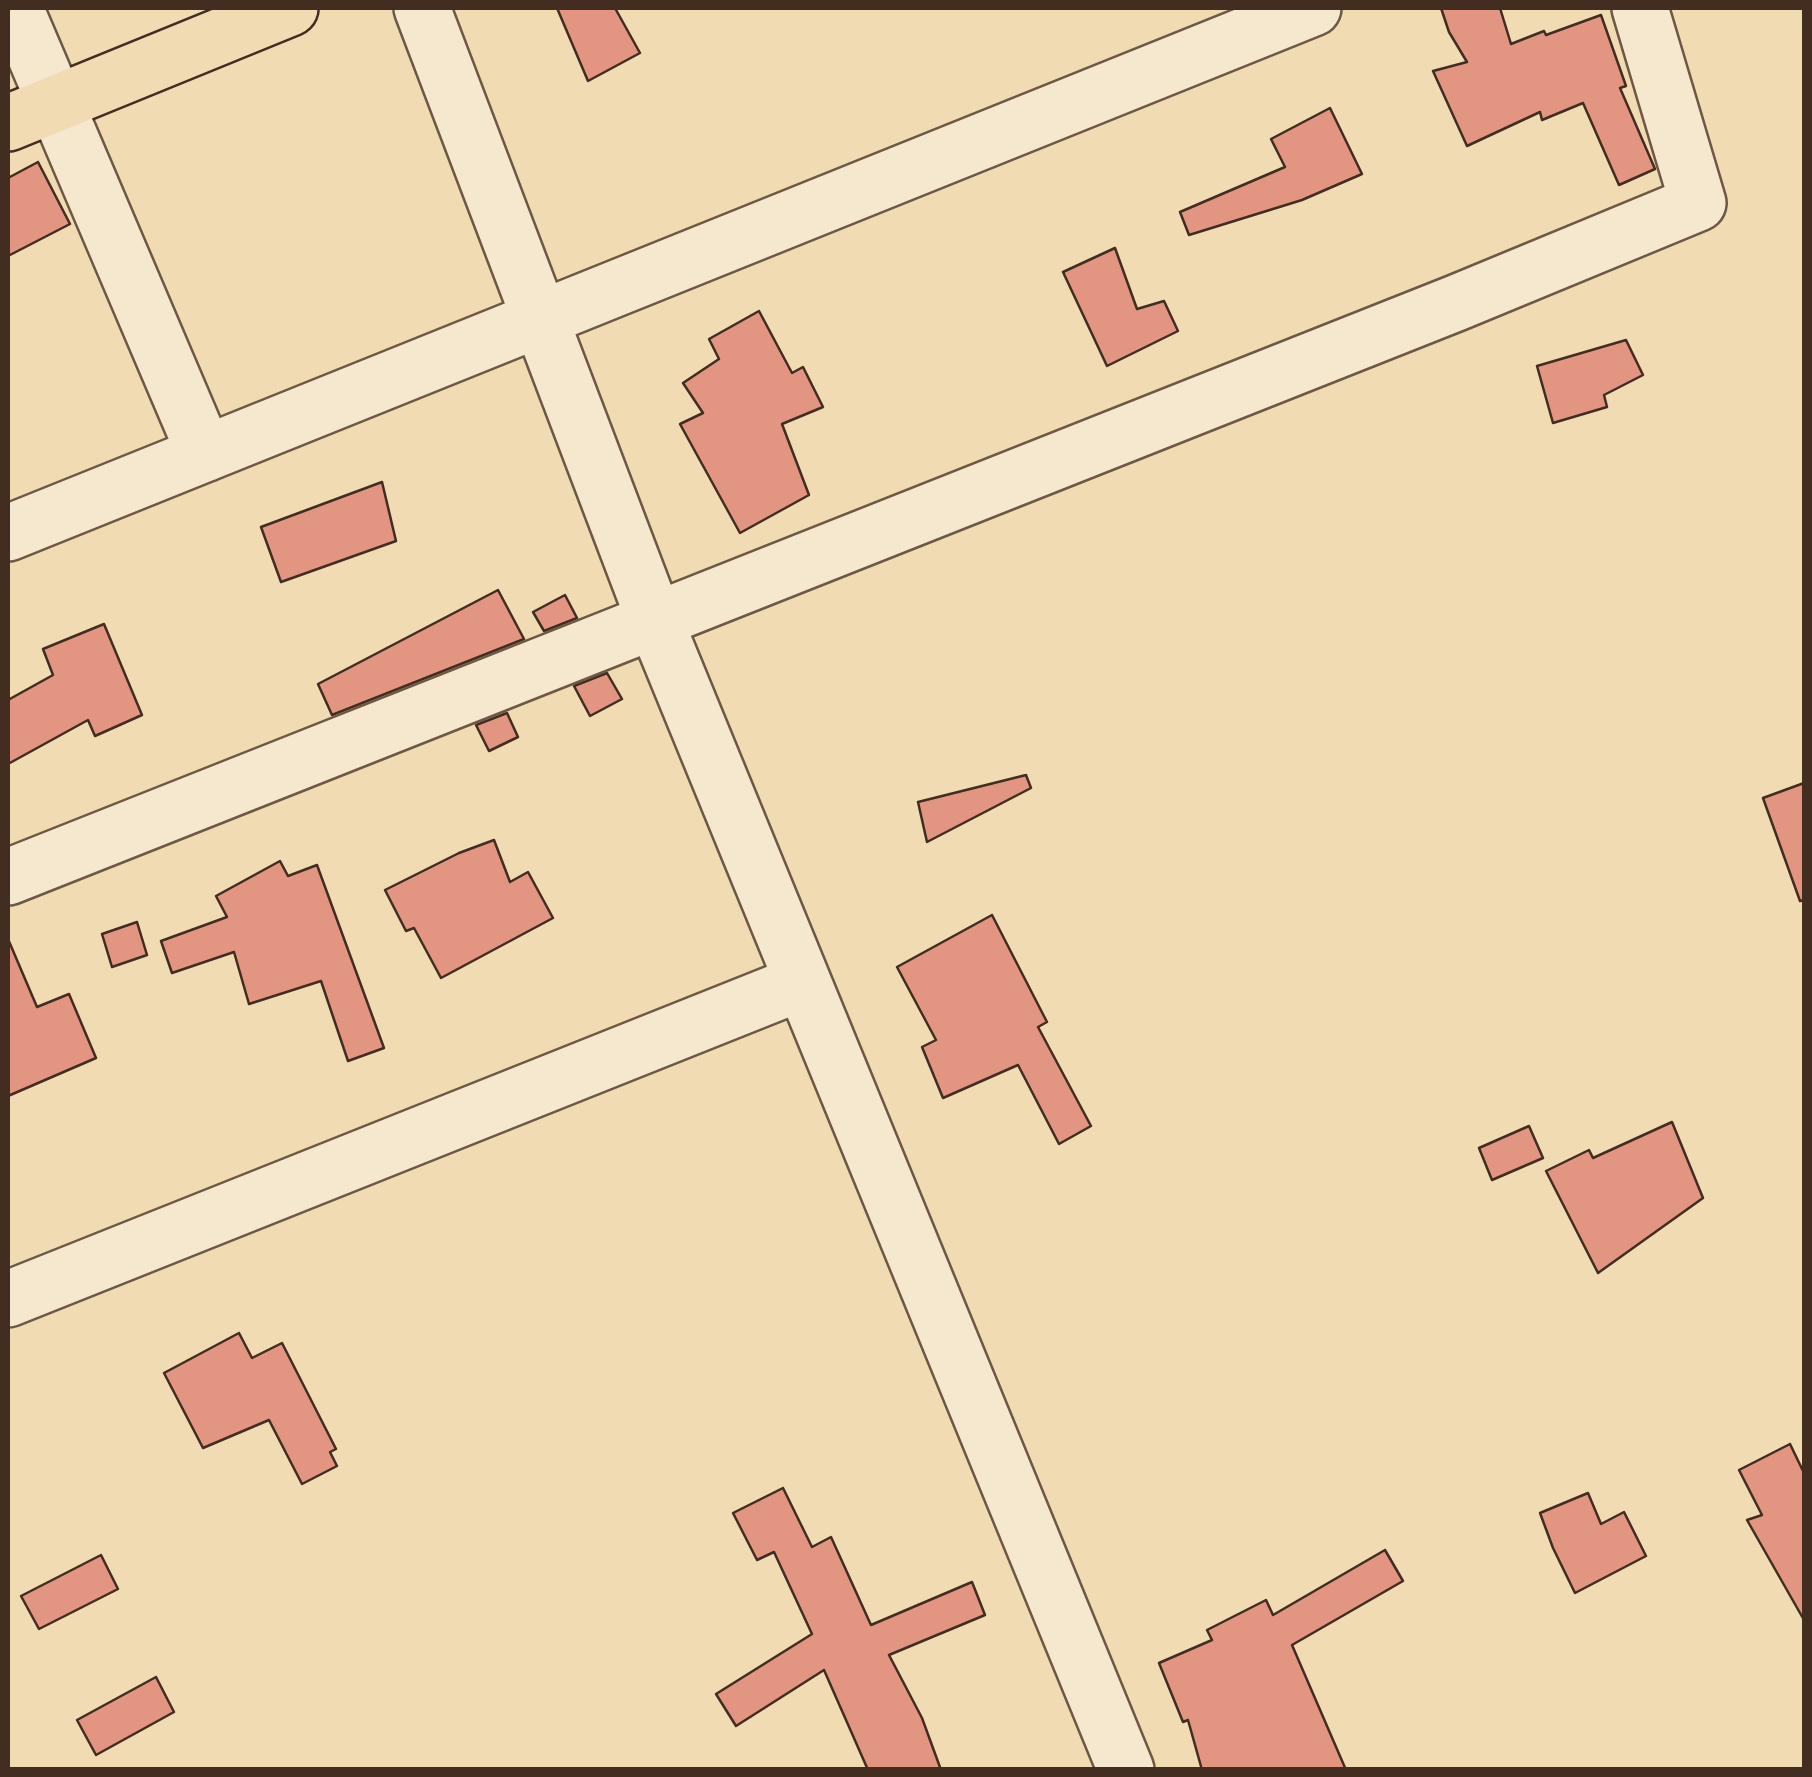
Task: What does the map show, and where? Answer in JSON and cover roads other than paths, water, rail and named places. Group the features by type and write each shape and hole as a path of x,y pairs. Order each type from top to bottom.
{"highway":[{"path":"32,113 290,8"}],"street":[{"path":"15,8 32,113 205,454"},
{"path":"422,8 655,620 1126,1770"},
{"path":"8,532 1313,8"},
{"path":"8,878 1456,303 1698,203 1640,8"},
{"path":"8,1299 803,982"}]}
